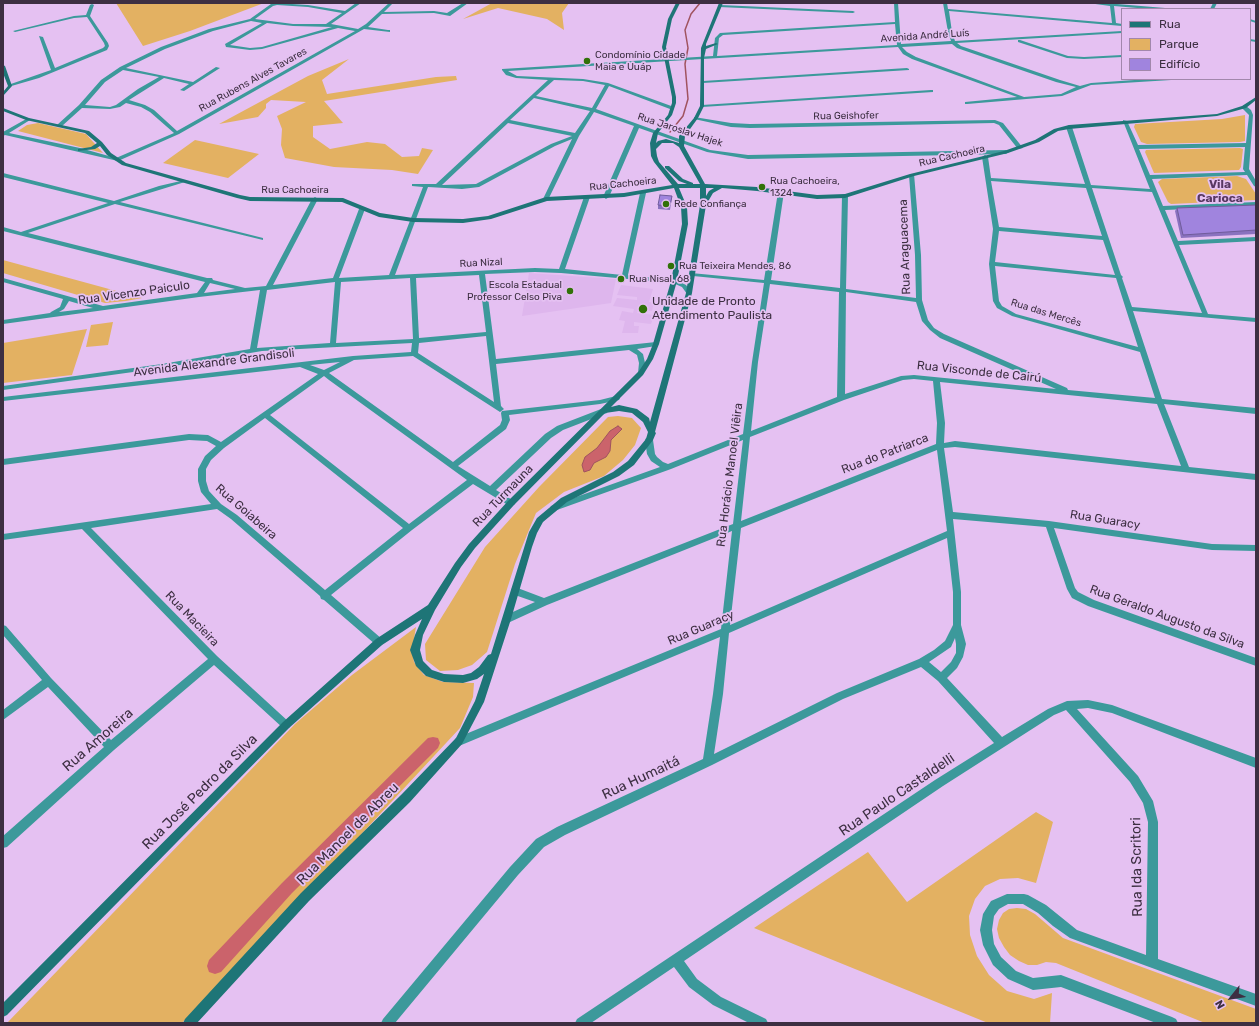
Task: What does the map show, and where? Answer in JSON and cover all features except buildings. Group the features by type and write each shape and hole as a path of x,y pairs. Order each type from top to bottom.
{"main road":[{"path":"678,3 673,11 667,29 664,47 674,97 670,115 656,133 653,149 654,156 681,180 702,185"},
{"path":"550,510 569,497 616,474 631,463 651,436 689,293 704,205 702,185 681,144 684,132 696,118 702,106 703,50 707,34 721,4"},
{"path":"703,50 716,44"},
{"path":"3,67 10,83 3,95"},
{"name":"Rua Cachoeira","path":"3,108 28,120 60,125 87,132 116,160 124,164 183,182 250,199 343,200 379,216 413,220 478,220 546,199 643,193 676,186 721,186 817,197 845,196 952,164 1020,148 1056,130 1068,127 1230,112 1244,107 1256,98"},
{"path":"653,149 660,142 673,139"},
{"path":"666,140 681,144"},
{"path":"80,150 90,149 100,143"},
{"name":"Rua Turmauna","path":"498,647 482,670 474,676 463,679 444,678 428,673 419,663 415,650 419,635 431,608 472,546 511,503 641,373 650,359 656,344 674,281 685,224 684,207 676,186 654,156"},
{"path":"704,205 711,192 721,186"},
{"path":"606,408 619,408 634,411 646,420 651,436"},
{"name":"Rua Visconde de Cairú","path":"498,647 533,532 540,520 550,510"},
{"name":"Rua José Pedro da Silva","path":"3,1012 286,725 379,642 431,608"},
{"name":"Rua Manoel de Abreu","path":"189,1023 301,902 406,798 459,741 479,702 498,647"}],"street":[{"path":"308,6 314,3"},
{"path":"327,25 359,3"},
{"name":"Rua Rubens Alves Tavares","path":"116,160 177,133 362,30 391,3"},
{"path":"380,13 434,12 449,15 466,3"},
{"path":"896,3 899,46 905,53 914,58 1025,99"},
{"path":"945,3 950,32 954,43 966,50 1080,87"},
{"path":"1090,3 1151,8"},
{"path":"60,125 81,106 103,81 122,68 154,52 196,35 251,20 275,4 308,6 345,12"},
{"path":"721,4 853,11"},
{"path":"88,16 92,5"},
{"path":"1112,5 1114,24"},
{"path":"947,10 1121,25"},
{"path":"15,31 74,17 88,16"},
{"path":"10,83 53,70 104,49 107,46 106,43 88,16"},
{"path":"251,20 293,25 327,25 362,30 388,31"},
{"path":"266,22 252,32 227,45 250,49 262,48 338,27"},
{"path":"715,55 717,38 728,33 898,23"},
{"name":"Avenida André Luís","path":"552,79 516,77 508,74 504,70 1121,32"},
{"path":"41,38 53,70"},
{"path":"1015,39 1067,57 1084,58 1121,56"},
{"name":"Avenida André Luís","path":"703,50 715,55 729,57"},
{"path":"122,68 193,83"},
{"path":"182,90 218,68"},
{"path":"702,82 907,69"},
{"path":"81,106 110,108 118,106 140,90 164,76"},
{"path":"436,186 552,79 583,80 608,84 672,108"},
{"path":"967,103 1062,95 1091,84 1155,80"},
{"path":"546,199 576,135 608,84"},
{"path":"702,106 930,91"},
{"name":"Rua Jaroslav Hajek","path":"534,97 593,110 673,139 681,144 709,151 758,158 1006,152"},
{"path":"126,101 143,106 152,111 177,133"},
{"path":"1244,107 1251,115 1248,145 1248,173 1256,184"},
{"name":"Rua Geishofer","path":"696,118 750,126 997,122 1002,124 1020,148"},
{"path":"4,134 28,120"},
{"path":"1125,121 1150,177 1206,316"},
{"path":"506,122 576,135"},
{"path":"606,196 637,126"},
{"path":"1068,127 1120,277 1160,403 1186,469"},
{"path":"4,134 80,150 116,160"},
{"path":"414,185 462,187 477,186 553,145 576,135"},
{"path":"1137,147 1248,145"},
{"path":"945,153 952,157 952,164"},
{"name":"Rua das Mercês","path":"985,157 996,229 992,264 996,301 999,307 1005,312 1143,351"},
{"path":"1150,177 1248,173"},
{"path":"3,175 261,239"},
{"name":"Rua Araguacema","path":"912,175 918,255 918,300 925,321 932,329 942,336 1073,393"},
{"path":"161,187 167,179 164,176"},
{"path":"988,179 1155,191"},
{"path":"22,234 161,187 183,182"},
{"path":"391,277 426,186"},
{"name":"Rua Horácio Manoel Viêira","path":"708,762 725,631 755,362 781,192"},
{"path":"625,276 643,193"},
{"path":"841,398 845,196"},
{"path":"561,271 587,197"},
{"path":"253,350 266,288 315,199"},
{"path":"1162,208 1256,204"},
{"path":"333,345 336,280 362,209"},
{"path":"3,229 210,279 247,290"},
{"path":"996,229 1106,238"},
{"path":"1176,243 1256,239"},
{"path":"992,264 1120,277"},
{"name":"Rua Nizal","path":"266,288 336,280 534,270 674,281"},
{"path":"482,273 498,408"},
{"path":"693,274 842,290 918,300"},
{"path":"413,276 416,340 414,354 505,413 600,402 616,398"},
{"path":"199,295 210,279"},
{"path":"3,280 106,309"},
{"path":"674,281 684,286 689,293"},
{"name":"Rua Vicenzo Paiculo","path":"3,322 199,295 266,288"},
{"path":"47,316 62,308 66,301 66,297"},
{"path":"1130,309 1256,320"},
{"name":"Avenida Alexandre Grandisoli","path":"3,388 155,367 253,350 490,334"},
{"path":"493,362 656,344"},
{"path":"630,348 640,354 642,363 641,373"},
{"name":"Avenida Alexandre Grandisoli","path":"3,399 354,358 414,354"},
{"name":"Rua Goiabeira","path":"354,358 324,373 221,446 208,458 202,469 202,481 205,492 218,506 234,517 379,642"},
{"path":"300,364 324,373 473,480 511,503"},
{"name":"Rua Visconde de Cairú","path":"550,510 668,467 841,398 903,378 936,379 1160,403 1256,411"},
{"name":"Rua Humaitá","path":"936,379 941,423 940,446 950,515 957,592 957,625 961,644 960,654 954,665 941,678"},
{"path":"600,402 606,408"},
{"name":"Rua Turmauna","path":"490,491 548,436 560,428 606,408"},
{"path":"454,465 503,427 506,420 505,413"},
{"path":"266,415 409,528"},
{"path":"651,436 651,454 660,464 668,467"},
{"path":"3,462 189,437 208,438 221,446"},
{"name":"Rua do Patriarca","path":"507,619 544,602 940,446 955,444 1256,477"},
{"path":"324,596 409,528 473,480"},
{"path":"3,537 218,506"},
{"name":"Rua Guaracy","path":"950,515 1049,524 1212,547 1256,548"},
{"name":"Rua Geraldo Augusto da Silva","path":"1049,524 1071,589 1075,595 1092,603 1256,662"},
{"name":"Rua Macieira","path":"84,526 214,659 286,725"},
{"name":"Rua Guaracy","path":"459,741 725,631 951,533"},
{"path":"515,591 544,602"},
{"name":"Rua Humaitá","path":"387,1023 514,871 540,843 840,696 922,662 937,654 948,644 957,625"},
{"path":"3,629 48,681 111,747"},
{"name":"Rua Amoreira","path":"3,843 111,747 214,659"},
{"path":"922,662 941,678 1001,743"},
{"path":"3,716 48,681"},
{"name":"Rua Paulo Castaldelli","path":"581,1023 1001,743 1051,712 1067,705 1088,704 1112,709 1256,763"},
{"name":"Rua Ida Scritori","path":"1067,705 1134,780 1148,801 1153,822 1152,961"},
{"path":"1172,1023 1061,981 1033,984 1012,975 997,961 989,944 986,930 988,914 995,905 1007,899 1024,899 1042,909 1074,934 1152,961 1256,1000"},
{"path":"676,960 693,983 717,1002 762,1023"}],"shaded area":[{"name":"Escola Estadual Professor Celso Piva","path":"529,273 616,279 611,303 522,316"},
{"name":"Unidade de Pronto Atendimento Paulista","path":"621,285 653,289 649,302 654,302 652,311 638,310 637,313 654,315 651,324 634,322 634,326 639,326 638,333 622,333 625,321 619,320 622,311 633,313 634,309 613,306 617,298 637,300 637,297 617,295"},
{"path":"618,426 622,429 611,440 610,451 606,457 594,463 590,470 584,472 582,465 585,457 597,448 610,431"}],"green space":[{"path":"116,3 264,3 190,31 143,46"},
{"path":"492,3 569,3 562,13 564,30 547,19 498,8 463,19"},
{"path":"349,59 322,80 327,94 436,77 456,76 457,80 324,101 343,123 313,126 313,137 330,149 367,142 385,144 402,157 419,156 422,148 433,150 418,174 392,170 334,167 285,158 281,145 282,129 277,116 306,102 271,100 266,104 266,108 258,117 219,124 308,76"},
{"path":"1245,115 1245,141 1240,142 1147,144 1141,142 1134,127 1135,124 1222,119"},
{"path":"38,123 86,134 103,153 18,131 27,125"},
{"path":"195,140 259,154 228,178 163,163"},
{"path":"1243,149 1241,167 1239,170 1154,173 1145,152 1146,150"},
{"path":"1237,176 1246,179 1256,194 1256,200 1171,204 1168,202 1158,182 1162,179"},
{"path":"3,260 142,298 105,303 3,273"},
{"path":"113,322 108,345 86,347 91,325"},
{"path":"87,329 72,375 3,383 3,343"},
{"path":"618,416 632,418 641,428 635,445 623,460 604,476 564,492 536,513 515,564 487,652 472,665 458,670 440,671 426,660 425,644 485,547 539,487 608,417"},
{"path":"416,627 412,650 414,662 424,675 443,682 474,683 473,697 460,728 315,884 182,1023 7,1023 295,724 352,675"},
{"path":"1036,812 1053,822 1036,883 1018,878 1000,879 985,886 975,899 969,916 970,935 977,956 989,975 1007,991 1034,999 1052,993 1050,1023 988,1023 754,928 868,852 907,902"},
{"path":"1009,909 1026,909 1035,914 1063,938 1256,1009 1256,1023 1205,1023 1056,963 1046,962 1037,965 1028,965 1019,961 1010,955 1004,947 999,938 997,929 999,920 1003,913"}],"waterway":[{"path":"670,132 683,116 688,99 685,64 688,48 685,30 691,14 700,3"},
{"path":"215,966 287,888 433,743"}],"place":[{"name":"Condomínio Cidade Maia e Uuáp","path":"587,61"},
{"name":"Rua Cachoeira, 1324","path":"762,187"},
{"name":"Rede Confiança","path":"666,204"},
{"name":"Rua Teixeira Mendes, 86","path":"671,266"},
{"name":"Rua Nisal, 68","path":"621,279"},
{"name":"Escola Estadual Professor Celso Piva","path":"570,291"},
{"name":"Unidade de Pronto Atendimento Paulista","path":"643,309"}],"district":[{"name":"Vila Carioca","path":"1220,192"}]}
